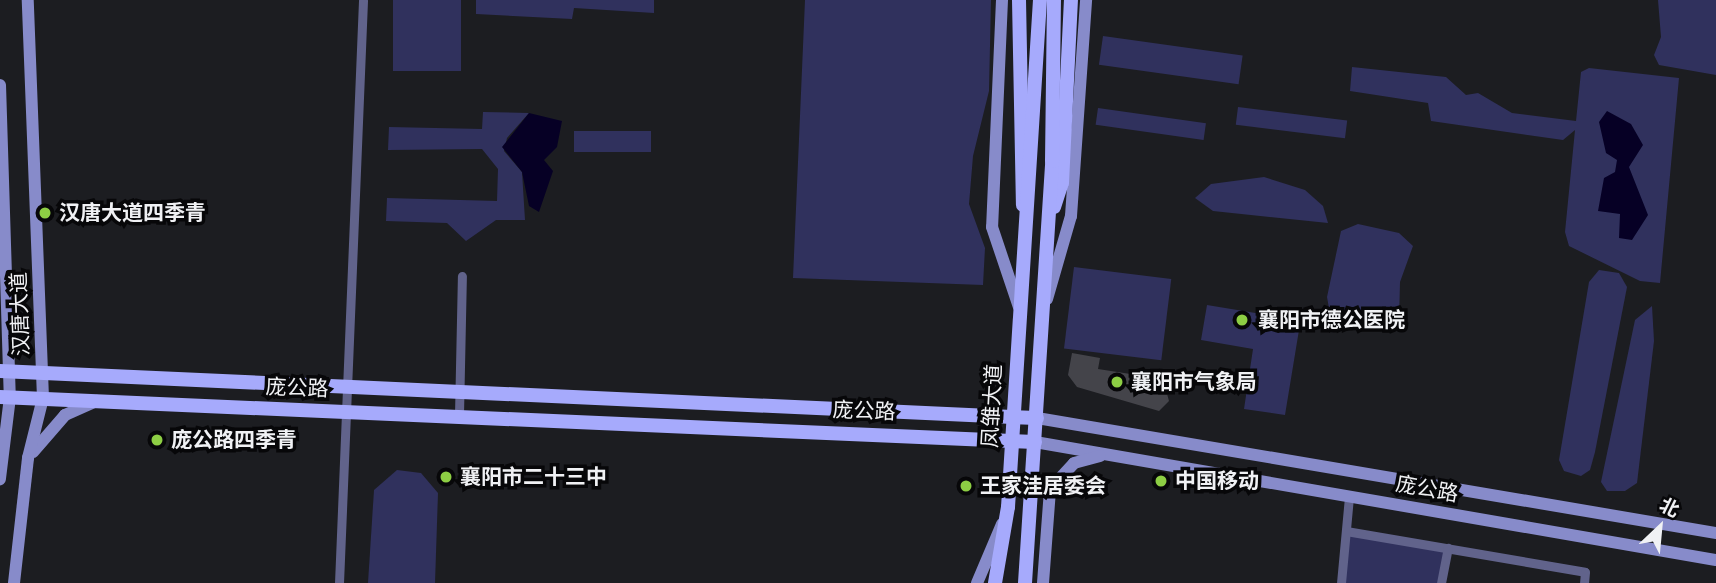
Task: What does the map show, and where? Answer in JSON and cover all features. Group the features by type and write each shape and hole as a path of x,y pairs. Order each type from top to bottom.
{"main road":[{"name":"汉唐大道","path":"14,583 29,458 43,398 28,0"},
{"path":"1002,0 992,227 1020,309"},
{"name":"凤雏大道","path":"1019,0 1019,176 1026,231"},
{"path":"1025,583 1037,418 1046,232 1040,0"},
{"path":"1044,78 1054,0"},
{"path":"1046,232 1062,183 1071,0"},
{"path":"1042,312 1071,216 1086,0"},
{"name":"凤雏大道","path":"995,583 1009,507 1012,416 1026,231 1044,78"},
{"name":"汉唐大道","path":"0,85 8,346 3,368 5,397 0,479"},
{"path":"41,348 55,369 74,376"},
{"name":"庞公路","path":"3,368 42,375 347,385 1037,418 1716,533"},
{"name":"庞公路","path":"5,397 1011,438 1716,560"},
{"path":"29,458 65,415 98,401"},
{"path":"0,442 3,457"},
{"path":"1043,583 1050,489 1074,463 1105,454"},
{"path":"977,583 1009,507"}],"street":[{"path":"339,583 363,0"},
{"path":"459,415 462,276"},
{"path":"1341,583 1349,497"},
{"path":"1346,531 1585,572 1584,583"},
{"path":"1441,583 1448,548"}],"shaded area":[{"path":"393,0 461,0 461,71 393,71"},
{"path":"476,0 654,0 654,13 574,8 572,19 476,14"},
{"path":"805,0 991,0 989,91 973,156 969,204 985,248 983,285 793,278"},
{"path":"1658,0 1716,0 1716,75 1659,65 1654,55 1661,37"},
{"path":"1103,36 1243,56 1239,84 1099,65"},
{"path":"1352,67 1446,77 1466,95 1478,93 1512,113 1576,121 1581,72 1589,68 1679,78 1660,283 1640,281 1569,246 1565,232 1575,130 1563,140 1431,121 1428,103 1350,91"},
{"path":"1238,107 1347,120 1345,138 1236,125"},
{"path":"1098,108 1206,123 1204,140 1096,125"},
{"path":"1607,111 1631,124 1643,145 1629,167 1648,215 1632,240 1619,238 1620,214 1598,211 1604,178 1615,172 1617,160 1606,153 1599,122"},
{"path":"483,112 529,113 507,138 504,151 522,172 525,220 496,220 466,241 447,223 386,221 387,198 497,201 498,169 482,149 388,150 389,127 482,129"},
{"path":"529,113 562,121 557,147 544,160 553,171 539,212 529,206 522,172 502,147"},
{"path":"574,131 651,131 651,152 574,152"},
{"path":"1264,177 1305,190 1323,206 1328,223 1213,211 1195,198 1211,184"},
{"path":"1358,224 1399,233 1413,246 1400,282 1399,322 1388,329 1330,314 1327,297 1341,231"},
{"path":"1074,267 1171,279 1161,360 1064,348"},
{"path":"1599,270 1619,273 1627,287 1595,452 1590,470 1581,476 1564,471 1559,460 1589,282"},
{"path":"1207,305 1292,319 1299,330 1285,415 1244,409 1253,349 1201,340"},
{"path":"1652,306 1654,341 1637,483 1625,491 1607,491 1601,482 1635,320"},
{"path":"397,470 421,473 438,493 435,583 368,583 374,490"},
{"path":"1346,531 1448,548 1441,583 1341,583"}],"building":[{"name":"襄阳市气象局","path":"1072,353 1100,358 1098,369 1163,379 1169,401 1159,411 1077,387 1068,375"}],"place":[{"name":"汉唐大道四季青","path":"45,213"},
{"name":"襄阳市德公医院","path":"1242,320"},
{"name":"襄阳市气象局","path":"1117,382"},
{"name":"庞公路四季青","path":"157,440"},
{"name":"襄阳市二十三中","path":"446,477"},
{"name":"中国移动","path":"1161,481"},
{"name":"王家洼居委会","path":"966,486"}]}
